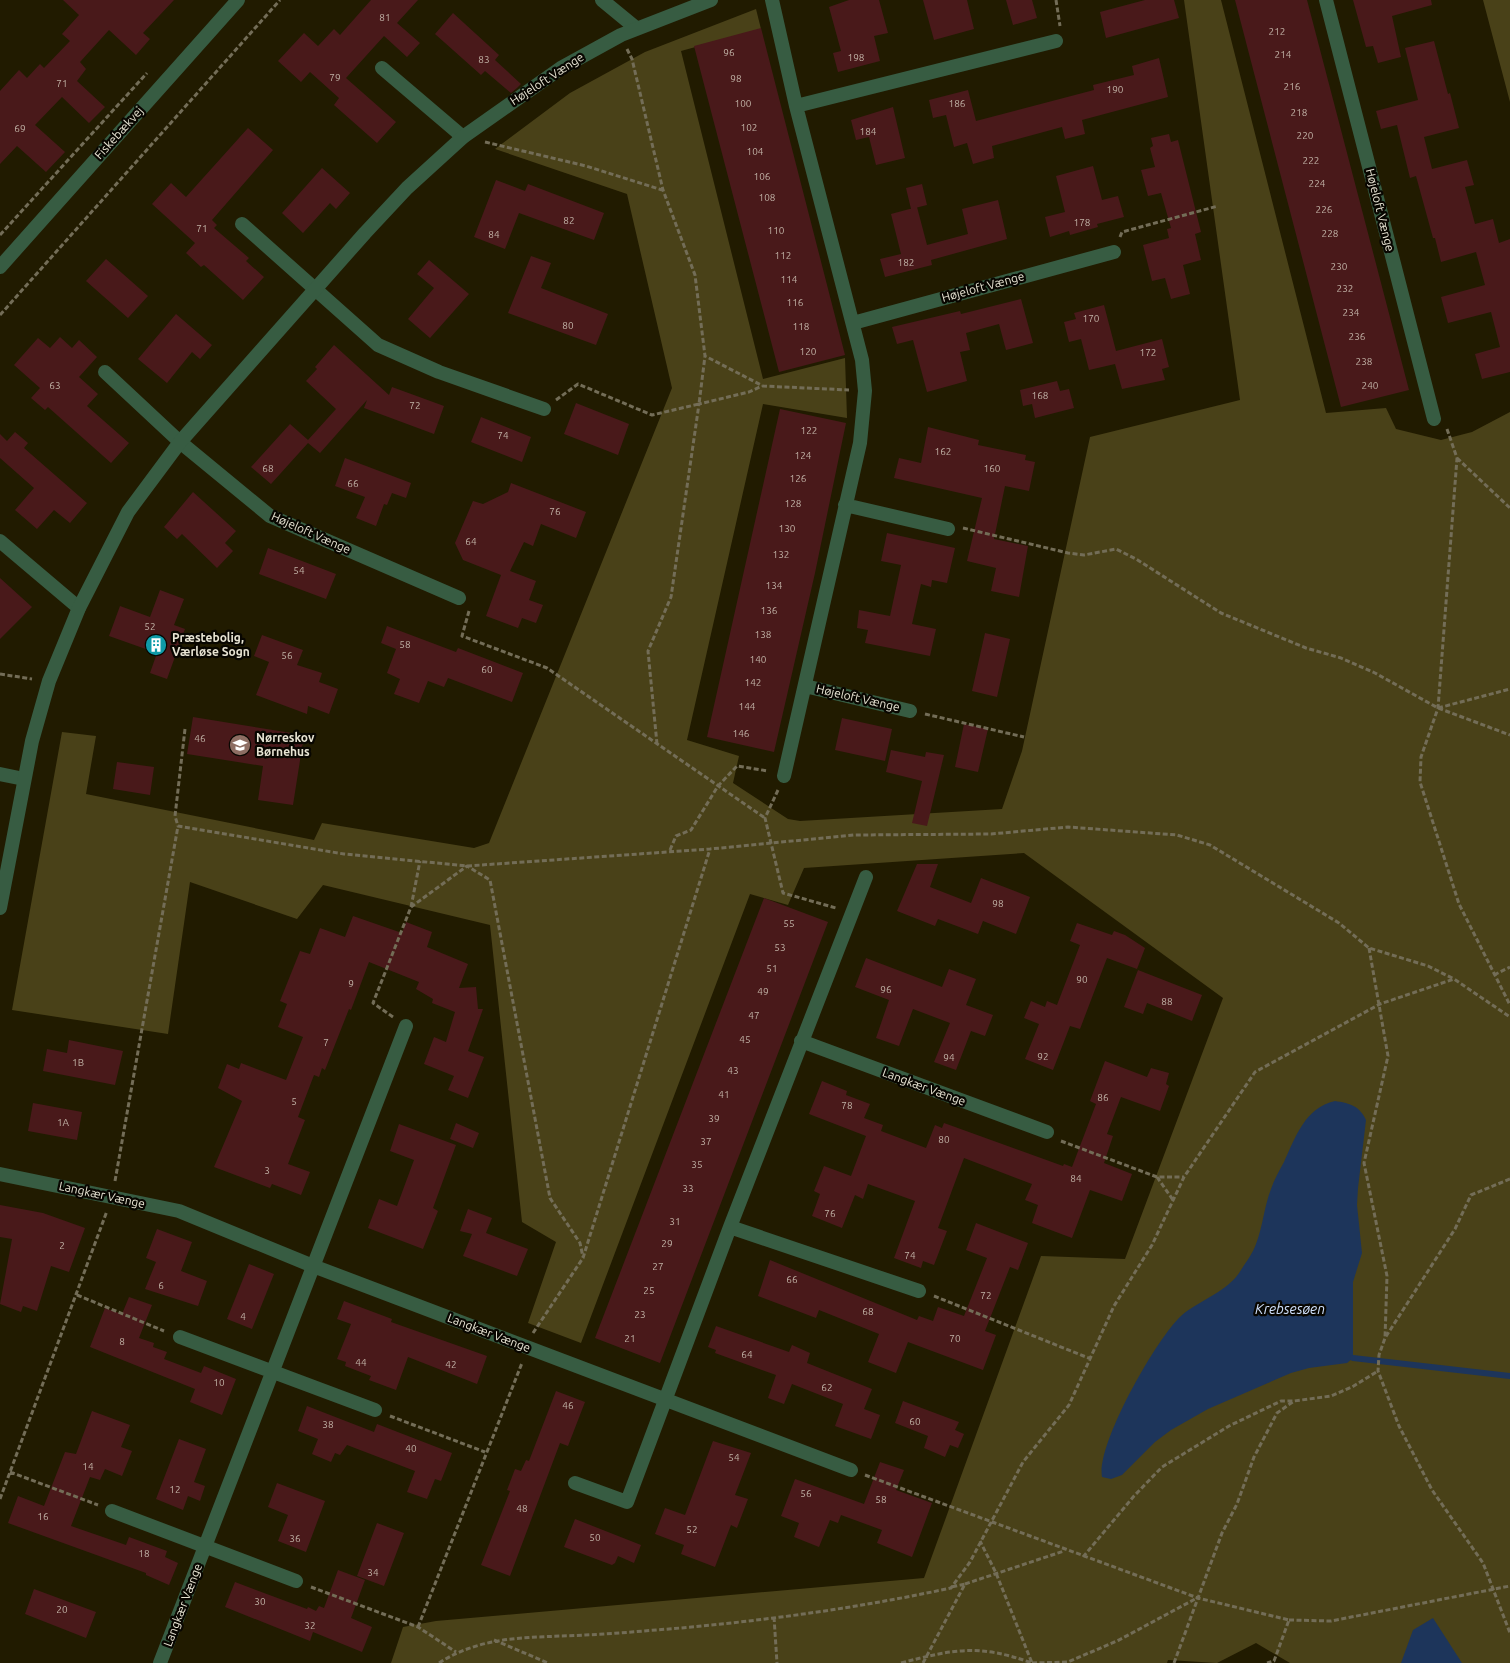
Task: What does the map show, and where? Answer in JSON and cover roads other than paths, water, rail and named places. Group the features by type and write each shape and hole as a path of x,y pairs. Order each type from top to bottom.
{"street":[{"name":"Fiskebækvej","path":"0,267 238,0"},
{"path":"602,0 636,28"},
{"name":"Højeloft Vænge","path":"0,908 24,779 49,681 79,608 128,512 180,442 407,188 462,137 561,68 636,28 711,0"},
{"name":"Højeloft Vænge","path":"772,0 796,106 862,360 865,391 860,443 784,776"},
{"name":"Højeloft Vænge","path":"1326,0 1434,419"},
{"path":"796,106 1056,41"},
{"path":"382,68 462,137"},
{"path":"242,224 378,345 439,372 544,409"},
{"name":"Højeloft Vænge","path":"853,323 1114,252"},
{"name":"Højeloft Vænge","path":"104,372 180,442 270,516 459,598"},
{"path":"845,505 948,529"},
{"path":"0,541 79,608"},
{"name":"Højeloft Vænge","path":"806,686 910,711"},
{"path":"0,774 24,779"},
{"path":"575,1483 627,1502 730,1227 866,877"},
{"name":"Langkær Vænge","path":"160,1663 406,1026"},
{"name":"Langkær Vænge","path":"802,1041 1047,1132"},
{"name":"Langkær Vænge","path":"0,1174 179,1211 313,1266 851,1470"},
{"path":"730,1227 920,1291"},
{"path":"180,1337 375,1410"},
{"path":"112,1510 296,1581"}],"water":[{"name":"Krebsesøen","path":"1335,1101 1354,1106 1361,1111 1366,1120 1357,1205 1362,1253 1353,1282 1353,1358 1347,1363 1309,1368 1291,1373 1208,1409 1171,1430 1155,1442 1122,1475 1111,1479 1102,1477 1103,1462 1108,1442 1118,1418 1157,1346 1181,1316 1229,1284 1241,1270 1255,1247 1272,1186 1303,1124 1316,1110"},
{"path":"1433,1618 1462,1663 1401,1663 1413,1630"}],"waterway":[{"path":"1353,1358 1510,1376"}],"place":[{"name":"Præstebolig, Værløse Sogn","path":"156,645"},
{"name":"Nørreskov Børnehus","path":"240,745"}]}
